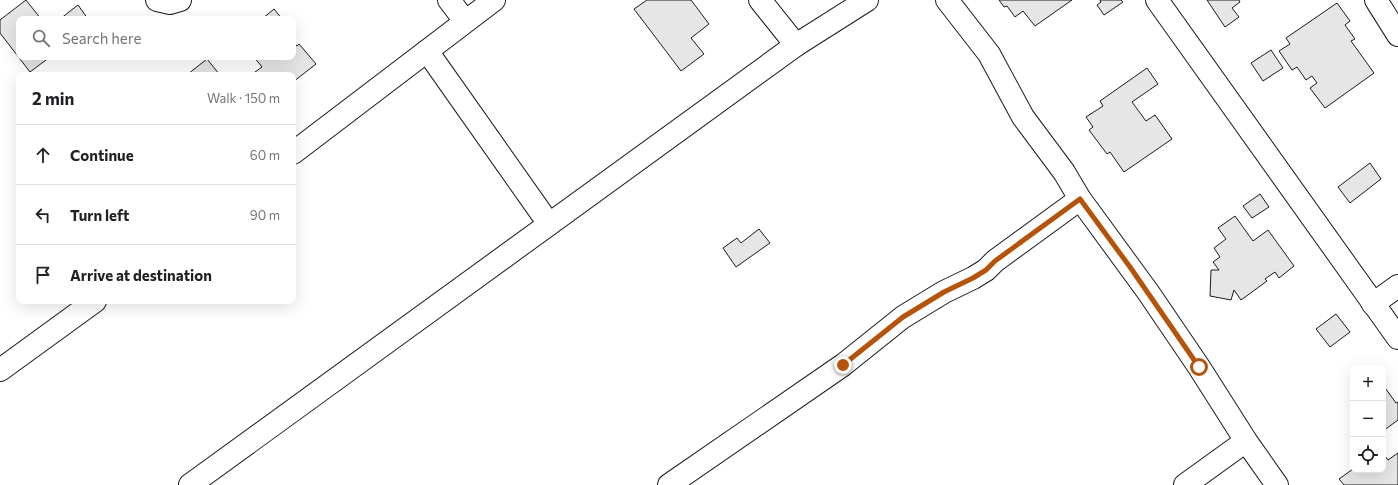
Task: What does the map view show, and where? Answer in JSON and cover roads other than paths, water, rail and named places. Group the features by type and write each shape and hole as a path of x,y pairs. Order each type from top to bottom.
{"street":[{"path":"157,0 170,3 180,0"},
{"path":"449,0 465,21"},
{"path":"296,151 494,0"},
{"path":"760,0 796,45"},
{"path":"190,485 796,45 867,0"},
{"path":"947,0 989,54 1023,117 1064,172 1080,199 1195,360 1246,441 1277,485"},
{"path":"1157,0 1398,338"},
{"path":"1376,0 1398,35"},
{"path":"426,51 549,224"},
{"path":"669,485 843,365 903,317 944,292 986,270 995,261 1080,199"},
{"path":"1373,304 1398,286"},
{"path":"0,370 91,304"},
{"path":"1185,485 1246,441"}]}
